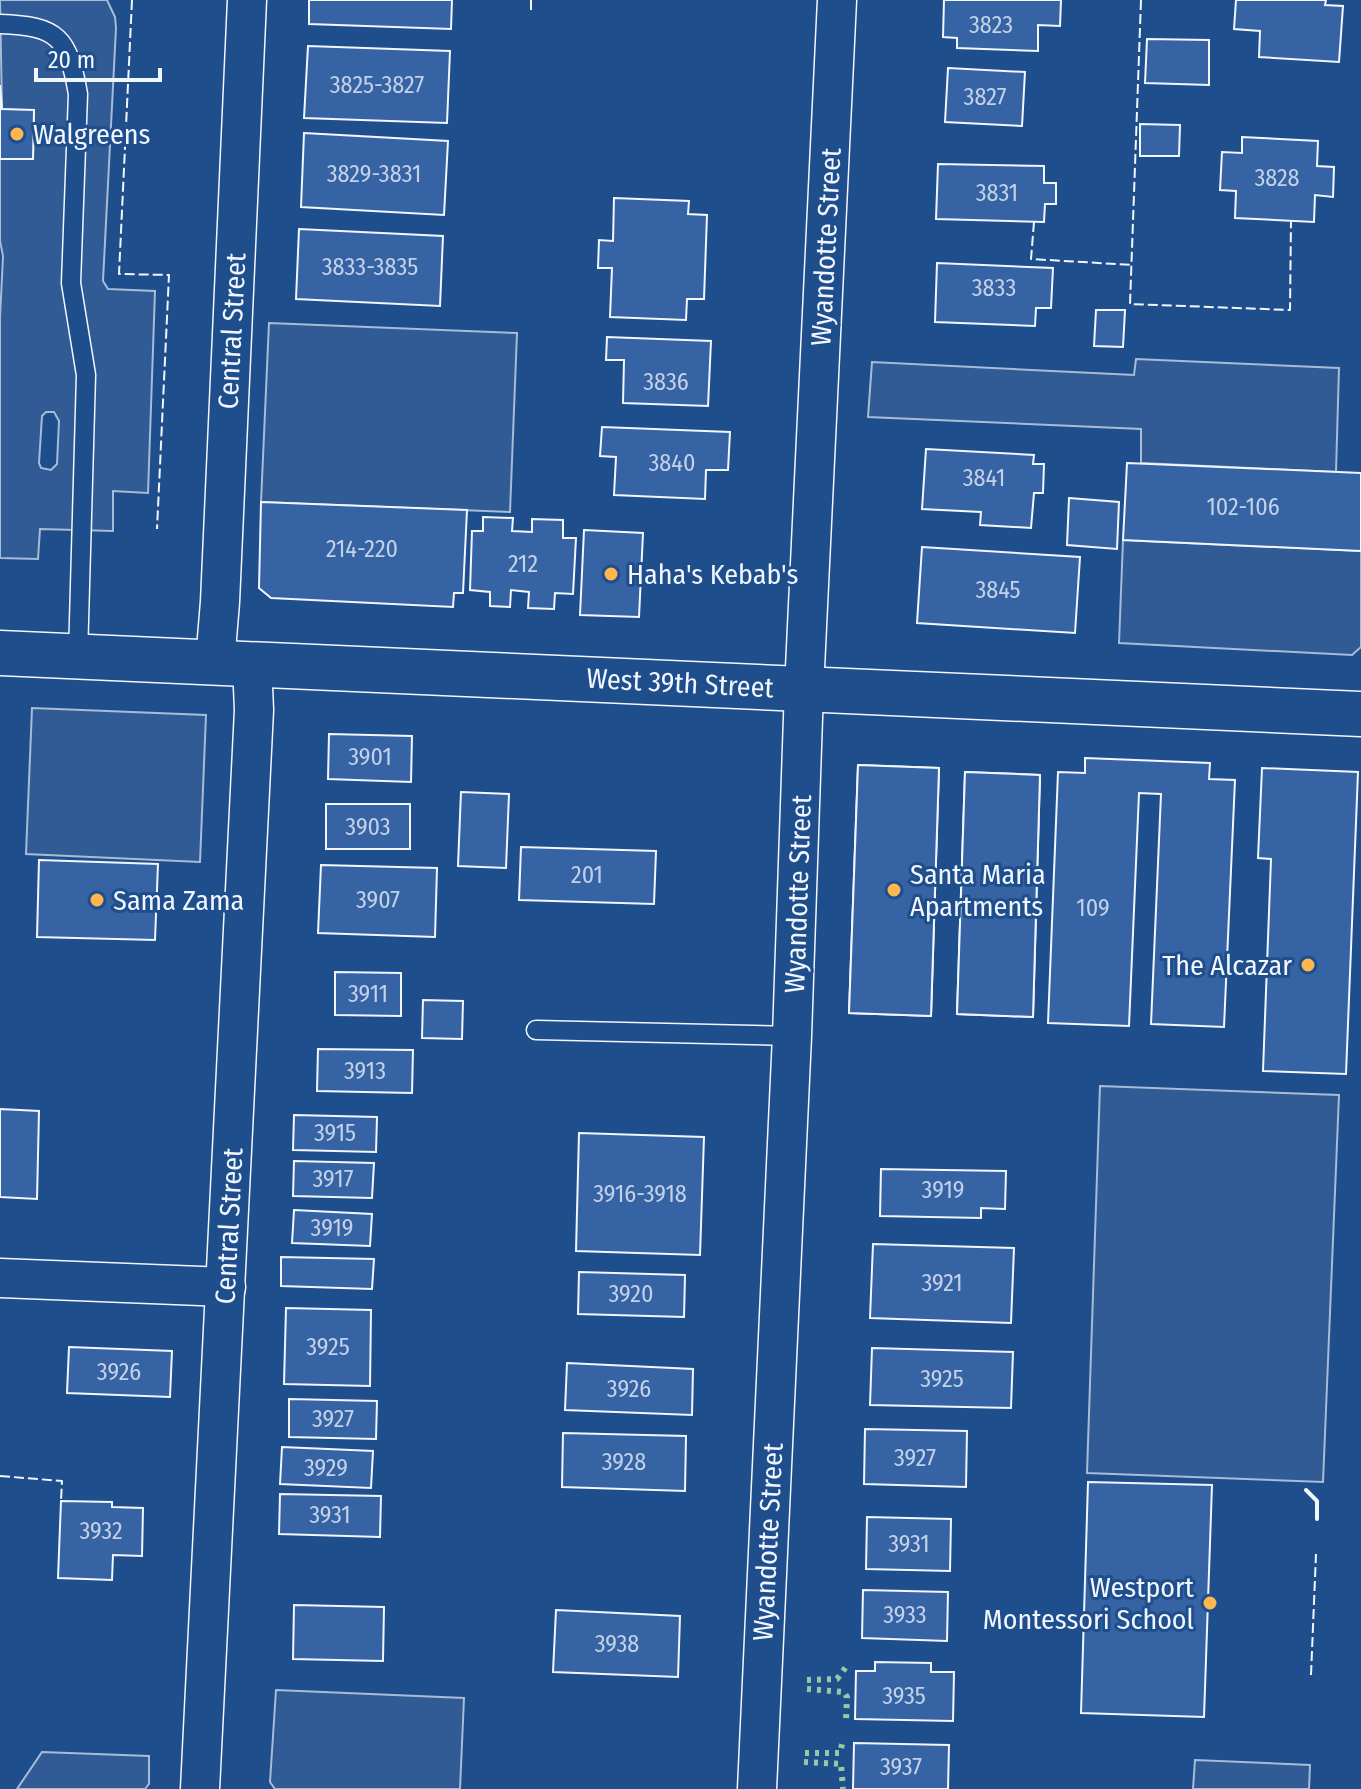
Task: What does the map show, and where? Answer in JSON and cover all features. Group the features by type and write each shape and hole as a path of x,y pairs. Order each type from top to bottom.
{"main road":[{"name":"West 39th Street","path":"0,653 1361,714"}],"street":[{"name":"Central Street","path":"200,1789 253,726 233,663 220,602 247,0"},
{"name":"Wyandotte Street","path":"757,1789 837,0"},
{"path":"0,1278 226,1287"}],"lane":[{"path":"0,24 31,25 57,35 72,63 78,94 71,283 86,375 78,656"},
{"path":"536,1030 792,1036"}],"shaded area":[{"path":"0,0 107,0 115,17 116,28 103,281 108,289 155,291 148,493 113,491 113,531 40,529 38,559 0,558 3,256 0,241 0,159 33,159 34,111 2,109","holes":["46,412 54,412 59,421 57,464 51,470 41,468 39,463 42,416"]},
{"path":"269,323 517,333 510,512 261,502"},
{"path":"1136,359 1339,368 1336,472 1141,463 1141,429 868,417 872,362 1134,375"},
{"path":"1123,540 1361,551 1361,647 1352,655 1119,643"},
{"path":"32,708 206,715 200,862 26,854"},
{"path":"1100,1086 1339,1095 1323,1482 1087,1473"},
{"path":"276,1690 464,1698 460,1789 275,1789 270,1782"},
{"path":"42,1752 149,1756 149,1784 145,1789 17,1789"},
{"path":"1195,1760 1310,1765 1309,1789 1193,1789"}],"building":[{"path":"309,0 452,0 451,29 309,24"},
{"path":"944,0 1061,0 1060,26 1038,25 1038,51 957,48 957,38 943,37"},
{"path":"1236,0 1326,0 1325,5 1343,6 1339,62 1259,57 1260,31 1234,29"},
{"path":"1147,39 1209,40 1209,85 1145,83"},
{"path":"308,46 450,51 447,123 304,118"},
{"path":"948,68 1025,72 1022,126 945,122"},
{"name":"Walgreens","path":"0,85 2,109 34,110 33,159 0,159"},
{"path":"1140,124 1180,125 1179,156 1140,156"},
{"path":"304,133 448,141 444,215 301,207"},
{"path":"1242,137 1318,141 1317,166 1334,167 1333,197 1315,195 1314,222 1235,218 1236,191 1220,190 1222,152 1242,153"},
{"path":"938,164 1044,166 1044,183 1056,183 1056,204 1045,204 1044,222 936,219"},
{"path":"614,198 689,201 688,214 707,215 704,299 687,299 686,320 610,317 612,268 598,268 599,240 613,241"},
{"path":"299,229 443,236 440,306 296,299"},
{"path":"937,263 1053,268 1051,308 1036,308 1035,326 935,322"},
{"path":"1096,310 1125,310 1123,347 1094,346"},
{"path":"607,337 711,341 708,406 623,403 624,360 606,360"},
{"path":"602,427 730,432 728,470 706,470 705,499 614,495 616,457 600,456"},
{"path":"926,449 1034,455 1033,464 1044,464 1043,493 1034,493 1031,528 980,525 981,512 922,509"},
{"path":"1127,463 1361,473 1361,551 1123,540"},
{"path":"1069,498 1119,502 1117,549 1067,545"},
{"path":"261,502 467,510 463,593 454,593 453,607 271,598 259,588"},
{"path":"483,517 513,518 512,531 532,532 532,519 563,520 563,538 576,538 573,594 555,593 554,609 528,608 529,592 511,590 510,607 490,606 490,592 470,590 472,531 483,531"},
{"name":"Haha's Kebab's","path":"584,530 643,533 639,617 580,615"},
{"path":"922,547 1080,557 1075,633 917,623"},
{"path":"329,734 412,736 411,782 328,779"},
{"path":"1085,758 1210,763 1209,779 1235,780 1224,1027 1151,1024 1161,794 1139,793 1129,1026 1048,1023 1058,772 1085,773"},
{"name":"Santa Maria Apartments","path":"858,765 939,768 931,1016 849,1013"},
{"name":"Santa Maria Apartments","path":"858,765 939,768 931,1016 849,1013"},
{"name":"The Alcazar","path":"1262,768 1358,772 1346,1074 1263,1071 1271,859 1258,858"},
{"name":"Santa Maria Apartments","path":"965,772 1040,775 1033,1017 957,1014"},
{"name":"Santa Maria Apartments","path":"965,772 1040,775 1033,1017 957,1014"},
{"path":"461,792 509,794 506,868 458,866"},
{"path":"326,804 410,804 410,849 326,849"},
{"path":"521,847 656,851 654,904 519,900"},
{"name":"Sama Zama","path":"39,860 158,864 155,940 37,937"},
{"path":"321,865 437,868 435,937 318,933"},
{"path":"335,972 401,973 401,1016 335,1015"},
{"path":"423,1000 463,1001 462,1039 422,1038"},
{"path":"318,1049 413,1050 412,1093 317,1091"},
{"path":"0,1109 39,1111 37,1199 0,1197"},
{"path":"294,1115 377,1117 376,1152 293,1150"},
{"path":"579,1133 704,1137 700,1255 576,1251"},
{"path":"294,1161 374,1163 372,1198 293,1196"},
{"path":"881,1169 1006,1171 1005,1209 981,1208 981,1218 880,1216"},
{"path":"294,1210 372,1214 370,1246 292,1243"},
{"path":"873,1244 1014,1248 1011,1323 870,1318"},
{"path":"281,1257 374,1259 372,1289 281,1286"},
{"path":"579,1272 685,1275 684,1317 578,1314"},
{"path":"286,1308 371,1310 370,1386 284,1384"},
{"path":"69,1347 172,1351 170,1397 67,1393"},
{"path":"872,1348 1013,1352 1011,1408 870,1405"},
{"path":"567,1363 693,1369 692,1415 565,1410"},
{"path":"289,1399 377,1401 376,1439 289,1437"},
{"path":"865,1429 967,1431 966,1487 864,1484"},
{"path":"563,1433 686,1436 685,1491 562,1487"},
{"path":"282,1447 373,1451 371,1488 280,1484"},
{"path":"1088,1482 1212,1485 1204,1717 1081,1713"},
{"path":"280,1494 381,1496 380,1537 279,1534"},
{"path":"61,1501 112,1502 112,1507 143,1508 142,1556 113,1555 112,1580 58,1578"},
{"path":"867,1517 951,1519 950,1571 866,1569"},
{"path":"863,1590 948,1592 947,1641 862,1638"},
{"path":"294,1605 384,1607 383,1661 293,1659"},
{"path":"556,1610 680,1616 678,1677 553,1672"},
{"path":"875,1662 931,1663 931,1672 954,1672 953,1721 855,1719 856,1671 875,1671"},
{"path":"854,1743 949,1745 948,1789 853,1789"}],"hedge":[{"path":"807,1680 837,1679 849,1663"},
{"path":"807,1689 844,1692 847,1697 846,1720"},
{"path":"805,1753 840,1753 843,1740"},
{"path":"804,1762 841,1764 843,1789"}],"fence":[{"path":"132,0 119,274 169,275 157,529"},
{"path":"531,0 531,10"},
{"path":"1141,0 1130,304 1290,310 1291,221"},
{"path":"1034,222 1031,259 1132,265"},
{"path":"0,1476 62,1481 61,1501"},
{"path":"1311,1675 1316,1554"}],"wall":[{"path":"1306,1490 1317,1501 1317,1519"}],"place":[{"name":"Walgreens","path":"17,134"},
{"name":"Haha's Kebab's","path":"611,574"},
{"name":"Santa Maria Apartments","path":"894,890"},
{"name":"Sama Zama","path":"97,900"},
{"name":"The Alcazar","path":"1308,965"},
{"name":"Westport Montessori School","path":"1210,1603"}]}
